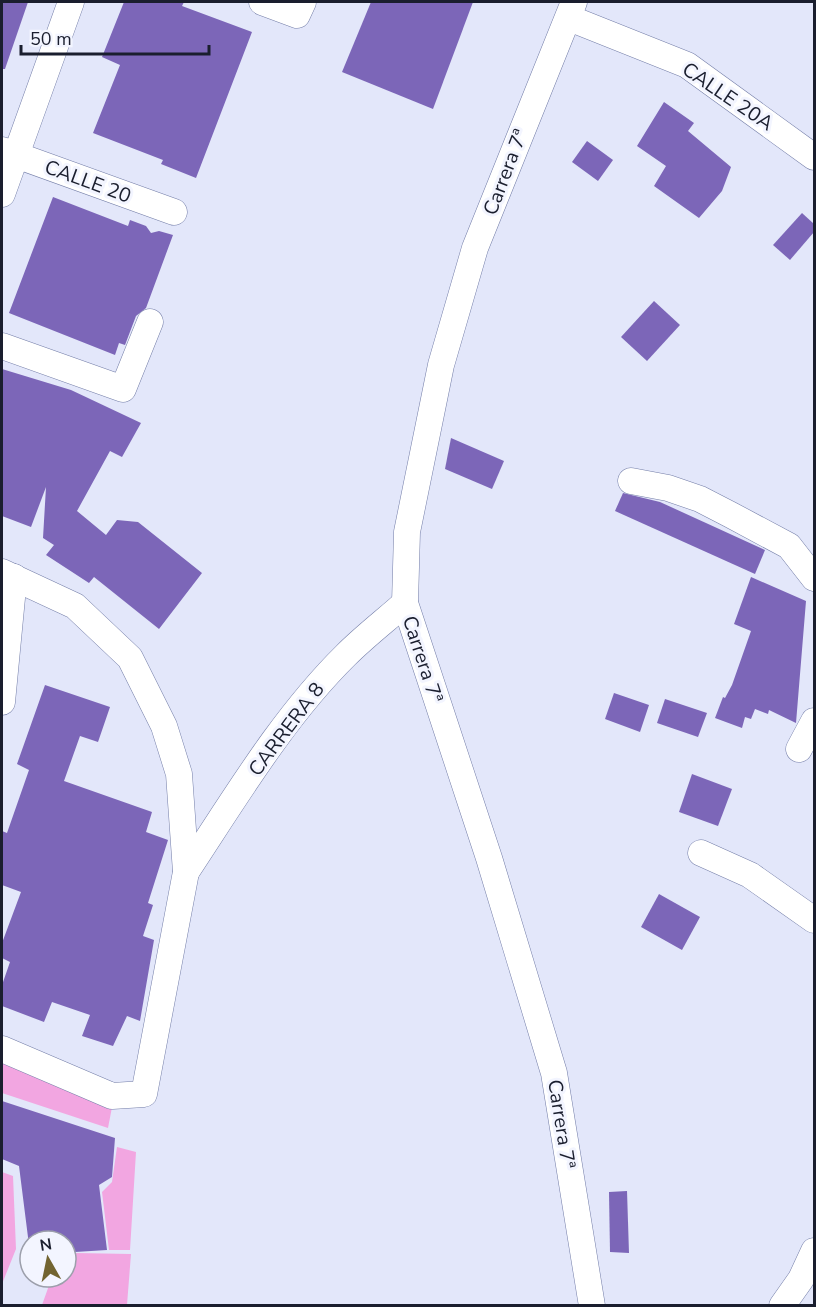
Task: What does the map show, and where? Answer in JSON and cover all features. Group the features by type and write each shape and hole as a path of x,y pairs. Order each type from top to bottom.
{"street":[{"path":"2,194 9,152 71,2"},
{"path":"262,2 300,8"},
{"name":"CALLE 20A","path":"572,10 687,65 814,157"},
{"name":"Carrera 7ª","path":"572,10 476,248 441,364 407,532 405,603 489,858 554,1073 592,1305"},
{"name":"CALLE 20","path":"9,152 174,212"},
{"path":"2,346 123,389 150,322"},
{"path":"631,481 668,488 700,499 789,546 814,578"},
{"path":"2,702 8,575"},
{"name":"CARRERA 8","path":"2,1049 112,1096 144,1094 186,872 179,774 164,726 130,658 75,606 8,575"},
{"name":"CARRERA 8","path":"186,872 262,758 314,690 347,654 405,603"},
{"path":"799,749 814,721"},
{"path":"701,853 750,876 814,920"},
{"path":"782,1305 801,1279 814,1251"}],"shaded area":[{"path":"2,1060 113,1102 108,1128 2,1093"},
{"path":"117,1147 136,1152 130,1250 109,1250 102,1192 112,1182"},
{"path":"2,1172 13,1176 16,1249 2,1284"},
{"path":"78,1253 131,1254 127,1305 42,1305 48,1289 78,1289"}],"building":[{"path":"2,2 28,2 5,69 2,69"},
{"path":"124,2 184,2 182,6 252,32 196,178 161,164 163,160 93,133 120,65 102,57"},
{"path":"371,2 473,2 433,109 342,72"},
{"path":"664,102 694,123 688,131 731,167 722,191 699,218 654,186 666,166 637,146"},
{"path":"587,141 613,160 598,181 572,162"},
{"path":"53,197 128,226 130,220 146,226 151,233 159,231 173,235 146,308 136,316 125,345 119,343 115,355 9,313"},
{"path":"802,213 814,224 814,232 790,260 773,245"},
{"path":"654,301 680,325 647,361 621,337"},
{"path":"2,369 71,390 141,423 122,457 110,451 77,511 106,535 117,520 138,522 202,573 159,629 94,577 89,583 46,555 54,545 43,538 46,487 31,527 2,516"},
{"path":"451,438 504,461 492,489 445,469"},
{"path":"623,493 660,502 765,550 755,574 615,511"},
{"path":"751,577 806,601 796,723 769,710 768,714 755,709 751,719 745,717 742,728 715,718 723,697 725,698 732,685 751,631 734,624"},
{"path":"45,685 110,707 98,742 80,736 64,781 152,812 146,832 168,840 148,903 153,905 143,936 154,940 140,1021 127,1016 113,1046 82,1036 90,1015 52,1002 44,1022 2,1006 2,985 10,962 2,958 2,943 21,892 2,885 2,831 7,833 29,770 17,764"},
{"path":"614,693 649,705 640,732 605,719"},
{"path":"665,699 707,713 698,737 657,723"},
{"path":"692,774 732,789 718,826 679,812"},
{"path":"659,894 700,917 682,950 641,927"},
{"path":"2,1101 115,1138 112,1177 99,1185 107,1250 78,1252 78,1229 27,1229 19,1166 2,1159"},
{"path":"627,1191 629,1253 610,1252 609,1192"}]}
